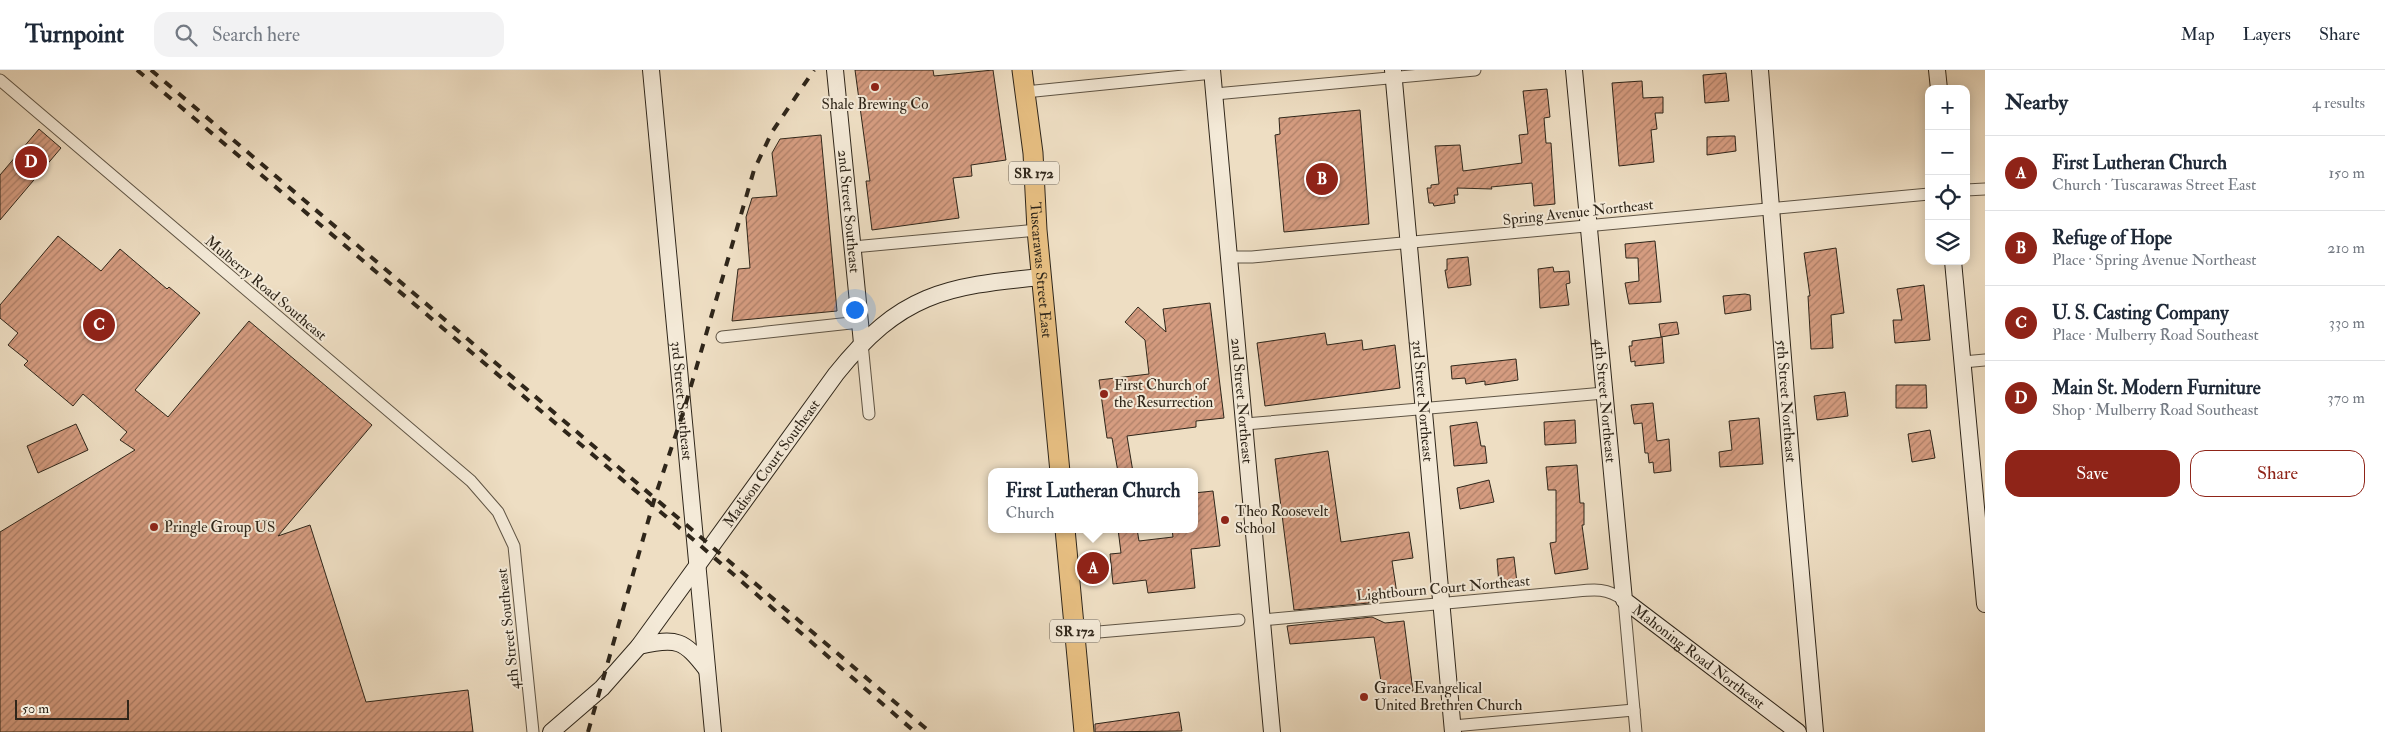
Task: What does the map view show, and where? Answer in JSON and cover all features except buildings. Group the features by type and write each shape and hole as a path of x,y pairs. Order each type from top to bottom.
{"main road":[{"name":"Tuscarawas Street East","path":"1022,70 1032,153 1037,230 1060,468"},
{"name":"SR 172","path":"1065,533 1084,732"}],"street":[{"name":"3rd Street Southeast","path":"651,70 713,732"},
{"name":"2nd Street Southeast","path":"835,70 869,414"},
{"path":"1215,94 1393,74 1475,70"},
{"name":"4th Street Northeast","path":"1574,70 1636,732"},
{"name":"5th Street Northeast","path":"1760,70 1815,732"},
{"path":"1938,70 1939,85"},
{"path":"1025,92 1212,72"},
{"name":"2nd Street Northeast","path":"1212,72 1272,732"},
{"name":"3rd Street Northeast","path":"1393,74 1453,729"},
{"name":"Mulberry Road Southeast","path":"0,80 472,481 490,501 506,524"},
{"path":"1970,190 1985,189"},
{"name":"Spring Avenue Northeast","path":"1230,257 1252,257 1409,243 1925,194"},
{"path":"853,247 1037,230"},
{"path":"1953,265 1985,604"},
{"name":"Madison Court Southeast","path":"551,732 602,688 639,646 836,374 862,343 888,319 907,307 927,298 970,285 1042,277"},
{"path":"722,337 860,322"},
{"path":"1963,362 1985,360"},
{"path":"1245,424 1604,393"},
{"name":"4th Street Southeast","path":"506,524 516,555 533,732"},
{"name":"Lightbourn Court Northeast","path":"1262,620 1602,590 1612,592 1624,600"},
{"name":"Mahoning Road Northeast","path":"1624,600 1798,732"},
{"path":"1075,634 1239,620"},
{"path":"639,646 663,640 679,642 691,650 708,670"},
{"path":"1453,729 1634,710"}],"railway":[{"path":"137,70 695,541 915,732"},
{"path":"151,70 930,732"},
{"path":"588,732 655,497 684,410 754,170 772,132 814,70"}],"place":[{"name":"Shale Brewing Co","path":"875,87"},
{"name":"Main St. Modern Furniture","path":"31,162"},
{"name":"Refuge of Hope","path":"1322,179"},
{"name":"U. S. Casting Company","path":"99,325"},
{"name":"First Church of the Resurrection","path":"1104,394"},
{"name":"Theo Roosevelt School","path":"1225,520"},
{"name":"Pringle Group US","path":"154,527"},
{"name":"First Lutheran Church","path":"1093,568"},
{"name":"Grace Evangelical United Brethren Church","path":"1364,697"}]}
